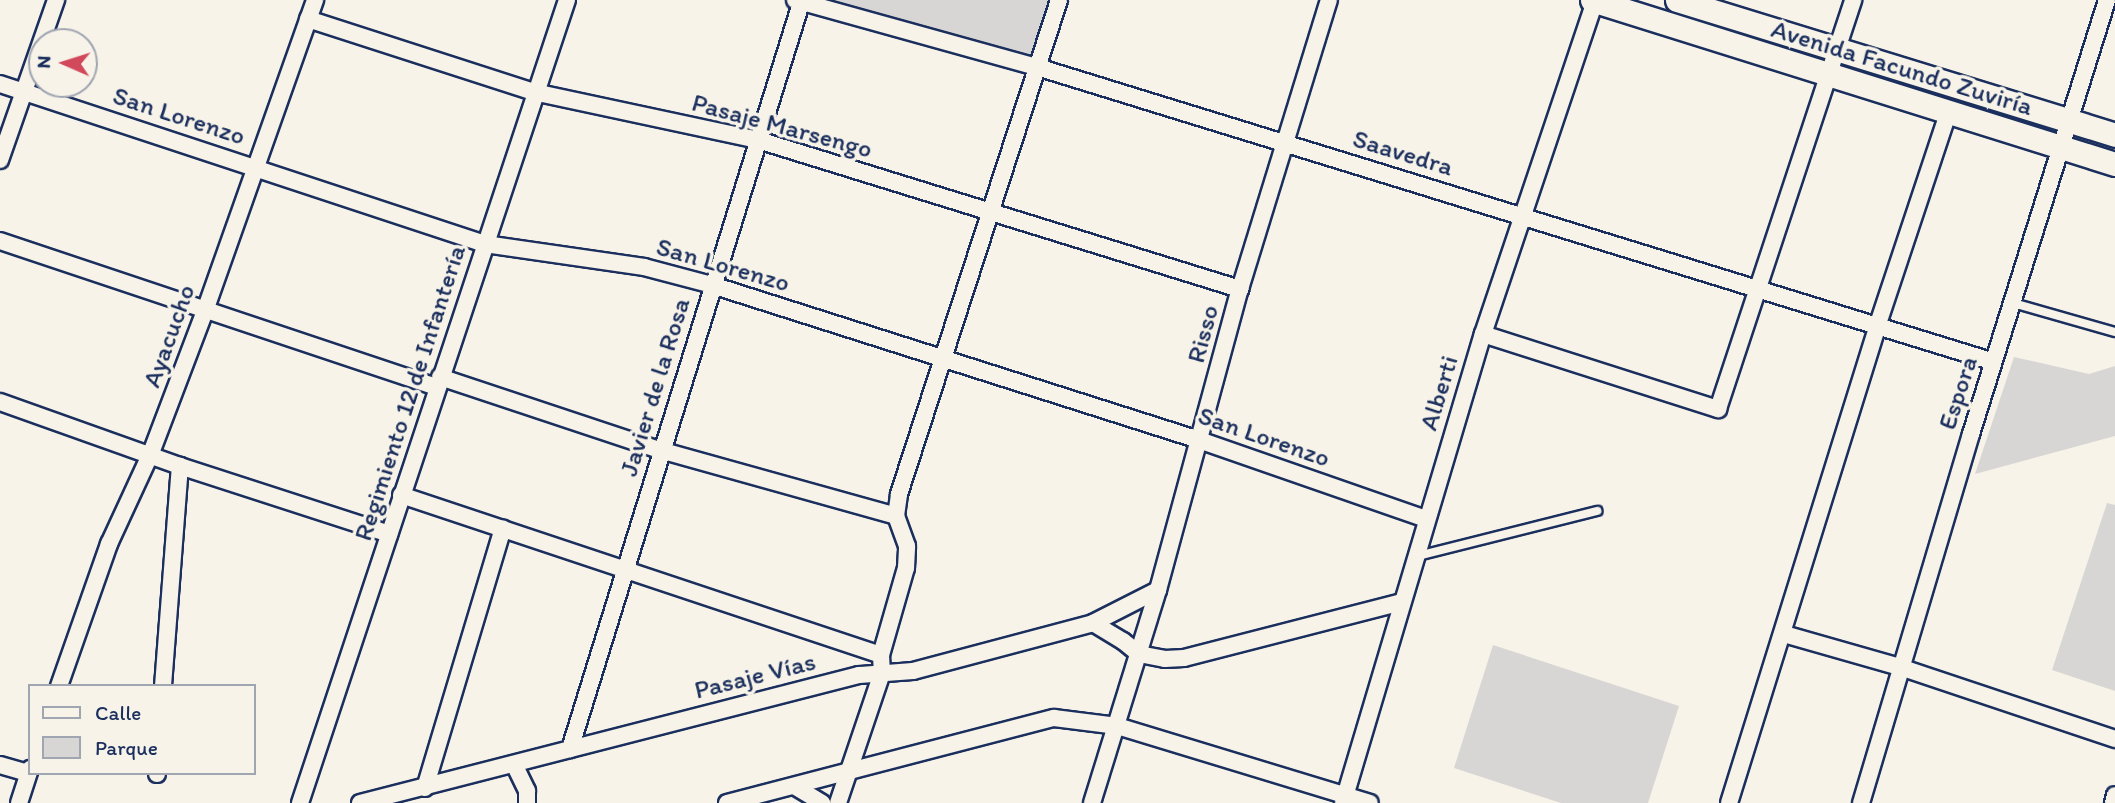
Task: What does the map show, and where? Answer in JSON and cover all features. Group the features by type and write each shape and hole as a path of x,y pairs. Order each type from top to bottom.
{"main road":[{"name":"Avenida Facundo Zuviría","path":"1677,0 2115,135"},
{"name":"Avenida Facundo Zuviría","path":"1593,1 2115,164"}],"street":[{"path":"0,160 56,0"},
{"name":"Ayacucho","path":"60,684 109,544 151,453 206,308 315,0"},
{"name":"Regimiento 12 de Infantería","path":"300,803 534,92 568,0"},
{"path":"838,803 882,673 881,655 906,568 907,547 896,516 899,494 1059,0"},
{"name":"Risso","path":"1093,803 1158,590 1240,289 1329,0"},
{"path":"1483,334 1718,409 1853,0"},
{"name":"Espora","path":"1861,803 1970,434 2107,0"},
{"name":"Saavedra","path":"799,1 1037,67 1994,362"},
{"name":"Javier de la Rosa","path":"570,749 799,1"},
{"name":"Alberti","path":"1345,799 1483,334 1593,1"},
{"name":"Pasaje Marsengo","path":"309,19 534,92 758,140 1240,289"},
{"name":"San Lorenzo","path":"0,84 485,244 645,267 712,285 1199,440 1426,519"},
{"path":"1729,803 1784,634 1877,327 1949,111"},
{"path":"0,241 660,450 896,516"},
{"path":"0,402 151,453 180,466 389,534"},
{"path":"163,684 180,466"},
{"path":"401,495 881,655"},
{"path":"425,788 503,528"},
{"name":"Pasaje Vías","path":"360,803 859,675 913,671 1093,624 1158,590"},
{"path":"1093,624 1123,641 1139,654 1165,659 1184,658 1402,602"},
{"path":"1784,634 1903,668 2115,739"},
{"path":"727,803 1054,718 1117,726 1345,799 1370,803"},
{"path":"514,764 527,791 527,803"},
{"path":"0,765 28,771"},
{"path":"19,803 28,774"},
{"path":"794,786 821,803"},
{"path":"2113,803 2115,795"}],"lane":[{"path":"2013,303 2115,332"},
{"path":"1415,557 1597,511"}],"green space":[{"path":"808,0 1057,0 1036,65"},
{"path":"2014,357 2089,374 2115,366 2115,436 1975,474"},
{"path":"2107,503 2115,505 2115,691 2052,670"},
{"path":"1493,645 1679,706 1648,803 1561,803 1454,768"}]}
